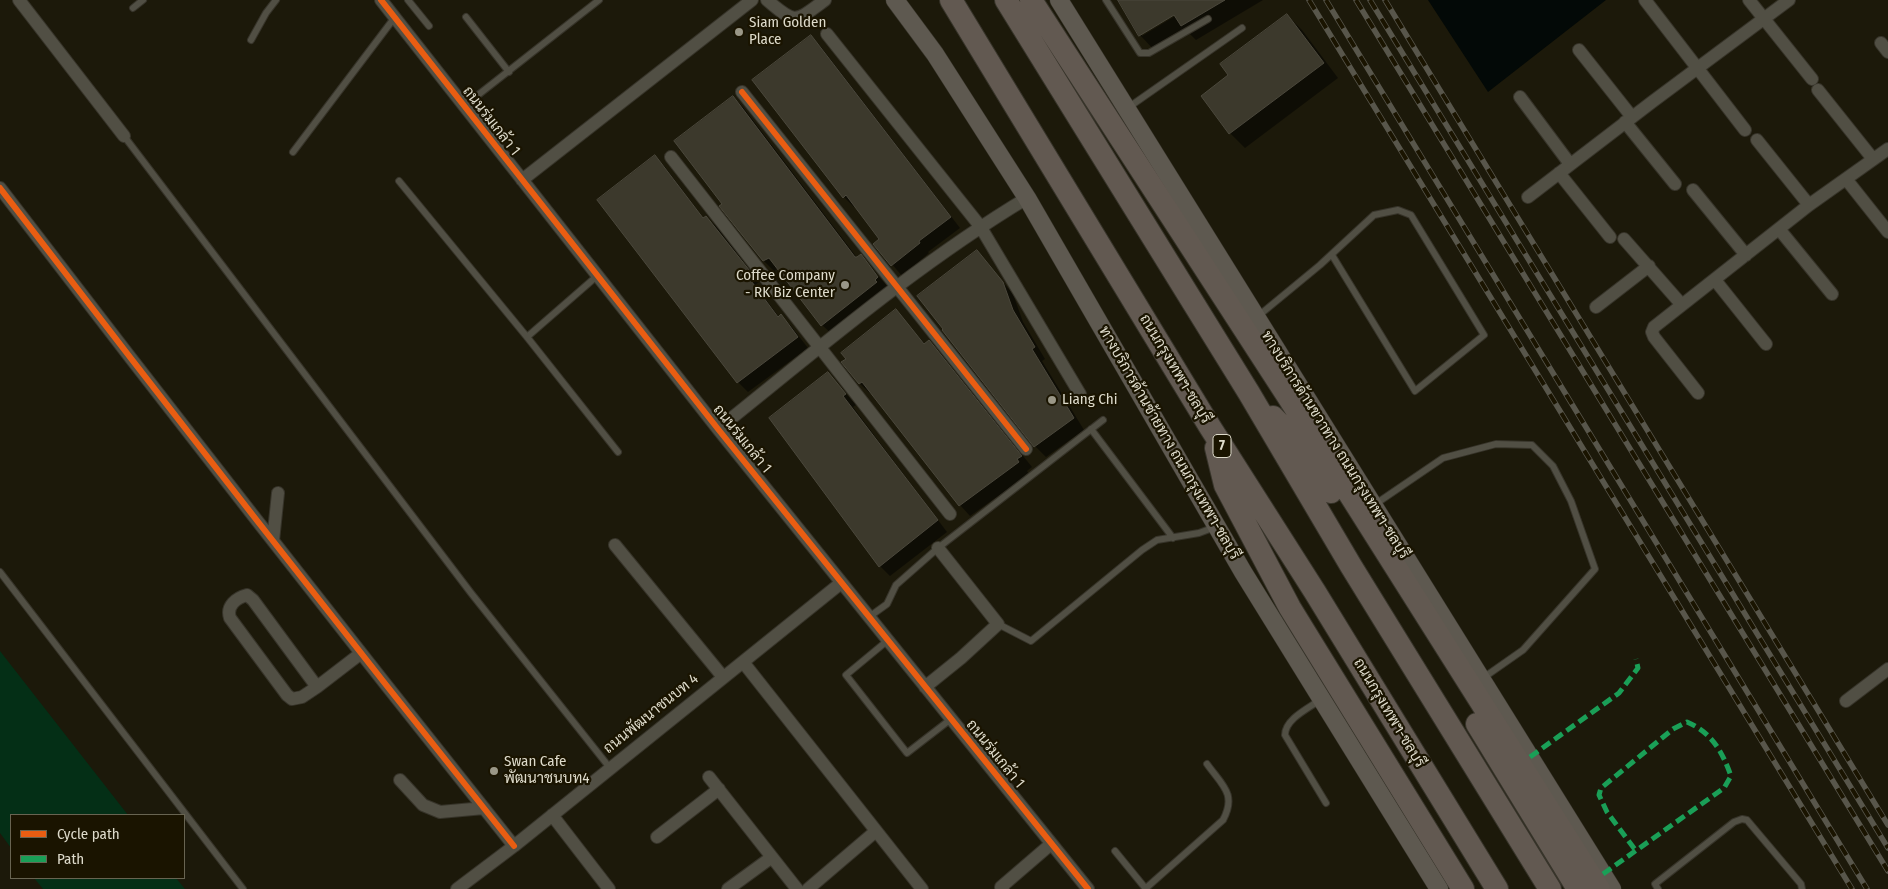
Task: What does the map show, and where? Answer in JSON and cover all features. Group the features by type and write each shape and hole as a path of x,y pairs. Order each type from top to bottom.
{"highway":[{"name":"ถนนกรุงเทพฯ-ชลบุรี","path":"951,0 1210,427 1315,592 1497,889"},
{"path":"1006,0 1249,393 1351,566 1550,889"},
{"path":"1031,0 1292,403 1599,889"},
{"path":"1249,393 1296,440 1376,559 1578,889"},
{"path":"1210,427 1225,485 1290,608 1463,889"}],"main road":[{"name":"ทางบริการด้านซ้ายทาง ถนนกรุงเทพฯ-ชลบุรี","path":"896,0 935,54 1027,198 1217,526 1321,699 1439,889"},
{"name":"ทางบริการด้านขวาทาง ถนนกรุงเทพฯ-ชลบุรี","path":"1059,0 1612,889"}],"street":[{"path":"19,0 124,136"},
{"name":"ถนนร่มเกล้า 1","path":"381,0 718,430 1088,889"},
{"path":"522,180 752,0"},
{"path":"767,0 785,16 795,18 804,15 825,0"},
{"path":"1645,0 1746,130"},
{"path":"1749,0 1873,159"},
{"path":"1528,197 1789,0"},
{"path":"827,34 980,226 1080,394"},
{"path":"1579,50 1675,184"},
{"path":"742,92 1026,450"},
{"path":"1520,97 1570,164"},
{"path":"1757,140 1809,205"},
{"path":"1698,393 1654,337 1652,332 1654,327 1809,205 1888,149"},
{"path":"671,158 950,514"},
{"path":"1559,173 1610,237"},
{"path":"1846,179 1888,232"},
{"path":"0,188 360,654 514,846"},
{"path":"1693,190 1746,255"},
{"path":"718,430 897,287 980,226 1027,198"},
{"path":"1779,229 1832,294"},
{"path":"1624,238 1682,306"},
{"path":"1596,307 1648,266"},
{"path":"1715,280 1766,344"},
{"path":"273,541 278,493"},
{"path":"615,545 723,677"},
{"path":"925,687 961,658 998,624 938,548"},
{"name":"ถนนพัฒนาชนบท 4","path":"458,889 841,583"},
{"path":"317,687 250,596 242,596 229,607 230,618 287,695 292,699 297,699 317,687 360,654"},
{"path":"743,662 922,889"},
{"path":"1846,701 1888,670"},
{"path":"709,777 798,889"},
{"path":"400,780 423,804 440,812 484,808"},
{"path":"657,837 719,789"},
{"path":"552,815 610,889"},
{"path":"808,889 876,831"},
{"path":"1003,889 1001,887 1051,844"},
{"path":"728,889 772,857"}],"lane":[{"path":"133,8 143,0"},
{"path":"251,40 266,13 276,0"},
{"path":"408,0 429,26"},
{"path":"464,106 599,0"},
{"path":"1106,0 1140,53 1149,53 1208,19"},
{"path":"466,16 509,72"},
{"path":"294,152 395,17"},
{"path":"1126,109 1242,28"},
{"path":"124,136 471,593 610,768"},
{"path":"399,182 527,337 618,452"},
{"path":"1256,318 1332,255 1374,215 1398,210 1411,216 1484,336 1416,391 1332,255"},
{"path":"527,337 597,276"},
{"path":"869,617 887,604 896,585 938,548 1103,420"},
{"path":"1091,429 1173,538"},
{"path":"1373,506 1443,458 1496,444 1532,445 1553,466 1571,501 1595,569 1524,650 1481,679"},
{"path":"998,624 1031,641 1142,550 1157,540 1199,533 1217,526"},
{"path":"0,572 243,889"},
{"path":"887,641 846,675 907,753 951,719"},
{"path":"1321,699 1289,723 1285,729 1285,735 1326,803"},
{"path":"1115,851 1146,889 1223,820 1230,808 1228,794 1207,764"},
{"path":"1654,887 1734,822 1742,819 1747,820 1801,884 1802,889"}],"green space":[{"path":"0,651 127,814 10,814 10,847 0,833"},
{"path":"35,879 177,879 185,889 43,889"}],"shaded area":[{"path":"1428,0 1606,0 1488,92"}],"building":[{"path":"1118,0 1225,0 1181,26 1174,15 1139,36"},
{"path":"1287,14 1324,63 1229,134 1201,96 1228,75 1220,64"},
{"path":"811,35 951,217 919,241 920,243 891,266 873,244 879,239 846,195 843,198 752,80"},
{"path":"733,96 855,257 861,254 878,277 875,280 877,282 821,326 769,258 763,261 719,206 722,204 674,141"},
{"path":"655,155 703,218 706,216 750,271 746,274 778,317 781,314 798,337 737,383 597,200"},
{"path":"977,250 1003,282 1013,310 1035,347 1032,349 1074,418 1034,447 917,296"},
{"path":"896,309 924,344 929,340 1022,456 1017,459 1019,462 959,506 862,382 859,384 841,362 846,359 841,353"},
{"path":"828,372 846,394 843,396 938,520 879,567 769,418"}],"railway":[{"path":"1309,0 1852,889"},
{"path":"1326,0 1867,889"},
{"path":"1356,0 1888,871"},
{"path":"1370,0 1888,848"},
{"path":"1385,0 1888,825"}],"marked path":[{"path":"1530,757 1619,693 1638,668 1636,659"},
{"path":"1603,874 1724,788 1731,776 1720,751 1710,737 1696,726 1687,722 1673,729 1601,788 1599,795 1607,812 1636,851"}],"cycle path":[{"path":"381,0 718,429 1088,889"},
{"path":"742,92 1026,449"},
{"path":"0,188 255,518 514,846"}],"place":[{"name":"Siam Golden Place","path":"739,32"},
{"name":"Coffee Company - RK Biz Center","path":"845,285"},
{"name":"Liang Chi","path":"1052,400"},
{"name":"Swan Cafe พัฒนาชนบท4","path":"494,771"}]}
